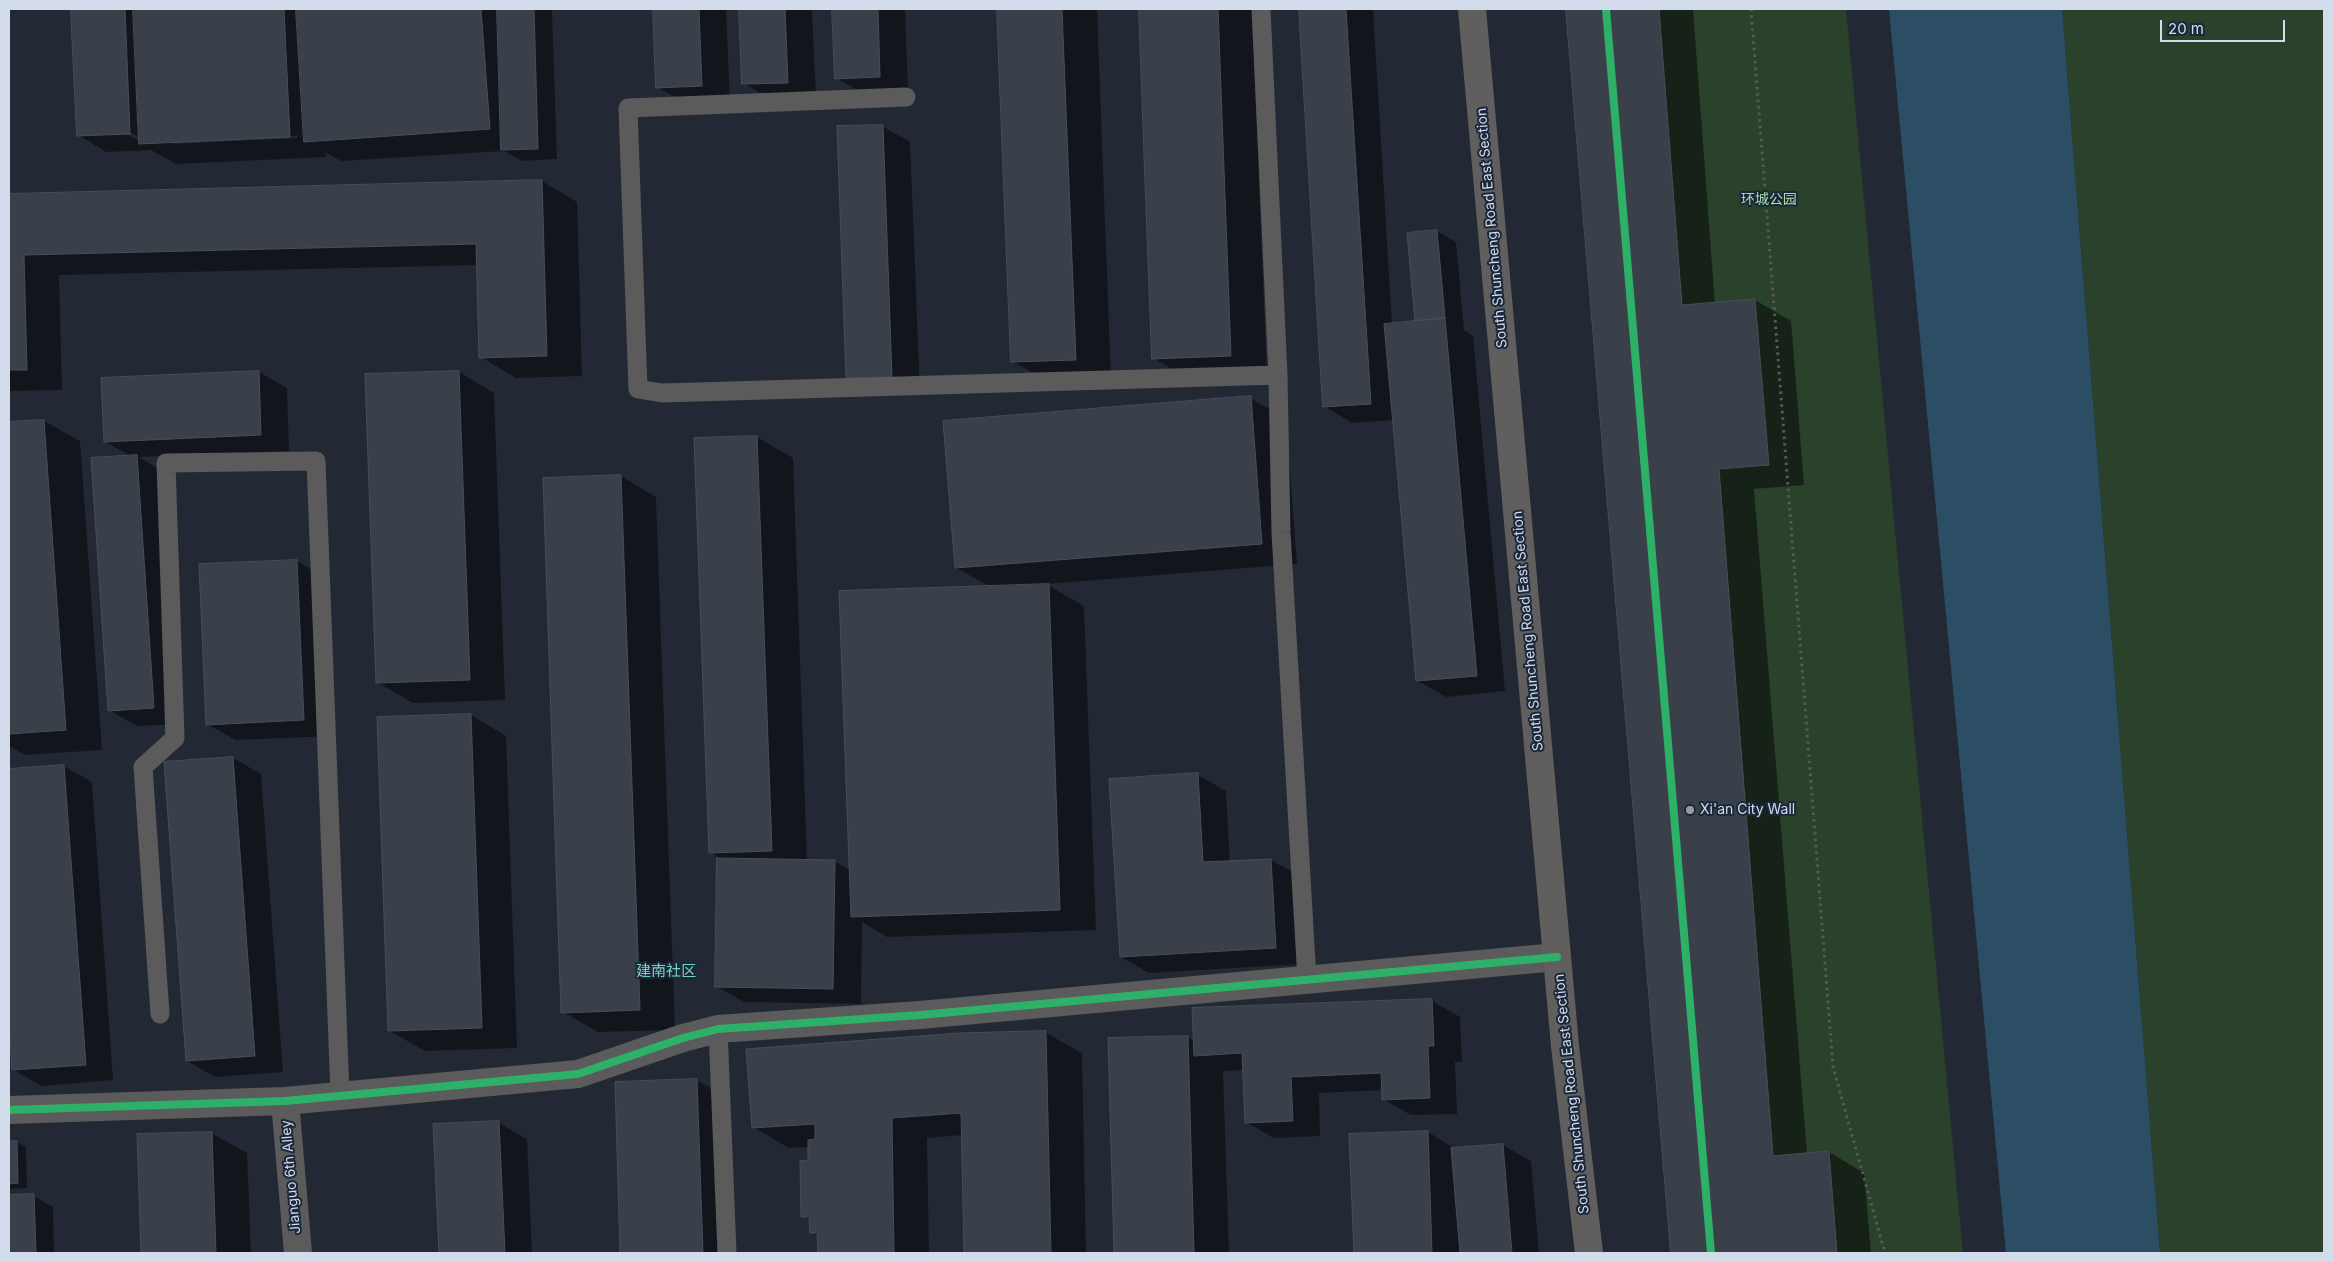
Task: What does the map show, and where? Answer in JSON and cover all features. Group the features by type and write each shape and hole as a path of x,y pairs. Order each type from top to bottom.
{"street":[{"name":"South Shuncheng Road East Section","path":"1472,9 1557,957 1589,1253"},
{"path":"9,1110 285,1101 578,1074 683,1038 718,1029 920,1015 1557,957"},
{"name":"Jianguo 6th Alley","path":"285,1101 298,1253"}],"lane":[{"path":"1261,9 1278,375 1280,533 1307,980"},
{"path":"906,97 628,108 638,389 662,393 1278,375"},
{"path":"160,1014 144,767 175,738 166,463 316,461 340,1095"},
{"path":"718,1029 727,1253"}],"path":[{"path":"1752,9 1833,1067 1885,1253"}],"green space":[{"name":"环城公园","path":"1659,9 1846,9 1963,1253 1837,1253 1829,1151 1773,1156 1707,458 1769,465 1755,300 1682,305"},
{"path":"2062,9 2324,9 2324,1253 2160,1253"}],"water":[{"path":"1889,9 2062,9 2160,1253 2006,1253"}],"building":[{"path":"71,9 125,9 130,134 77,136"},
{"path":"133,9 284,9 290,137 139,144"},
{"path":"296,9 481,9 490,129 304,142"},
{"path":"497,9 534,9 538,149 501,150"},
{"path":"653,9 699,9 702,86 656,88"},
{"path":"739,9 785,9 788,83 742,84"},
{"path":"832,9 878,9 880,77 835,79"},
{"path":"997,9 1062,9 1076,360 1011,362"},
{"path":"1139,9 1218,9 1231,356 1152,359"},
{"path":"1299,9 1346,9 1371,404 1323,407"},
{"name":"Xi'an City Wall","path":"1566,9 1659,9 1682,305 1755,299 1769,465 1719,469 1773,1156 1829,1151 1837,1253 1671,1253"},
{"path":"883,125 892,377 846,378 837,126"},
{"path":"542,180 547,356 479,358 476,244 24,255 27,370 9,370 9,194"},
{"path":"1437,230 1445,318 1415,321 1407,233"},
{"path":"1445,318 1477,676 1416,681 1384,324"},
{"path":"259,371 261,435 104,442 101,378"},
{"path":"459,371 470,680 376,683 365,374"},
{"path":"1251,396 1262,544 955,568 943,421"},
{"path":"44,420 66,730 9,734 9,422"},
{"path":"757,436 772,851 709,853 694,438"},
{"path":"137,455 154,708 108,711 91,458"},
{"path":"621,475 640,1010 561,1013 543,478"},
{"path":"297,560 304,720 206,725 199,564"},
{"path":"1049,584 1060,910 851,917 839,591"},
{"path":"471,714 482,1028 388,1031 377,717"},
{"path":"233,757 255,1056 186,1061 164,762"},
{"path":"64,765 86,1065 12,1070 9,1021 9,769"},
{"path":"1198,773 1203,862 1271,859 1276,948 1120,957 1109,779"},
{"path":"717,858 835,860 833,989 715,987"},
{"path":"1432,999 1434,1046 1428,1046 1430,1098 1382,1100 1381,1073 1291,1077 1293,1121 1245,1123 1242,1053 1194,1056 1192,1008"},
{"path":"1046,1031 1051,1253 964,1253 961,1113 892,1118 894,1253 818,1253 817,1233 810,1233 809,1217 801,1217 800,1161 808,1160 808,1140 815,1139 815,1124 752,1128 746,1049 960,1033"},
{"path":"1188,1036 1194,1253 1114,1253 1108,1038"},
{"path":"697,1079 703,1253 620,1253 615,1082"},
{"path":"499,1121 505,1253 439,1253 433,1124"},
{"path":"1428,1131 1432,1253 1354,1253 1349,1134"},
{"path":"212,1132 216,1253 141,1253 137,1134"},
{"path":"9,1141 17,1141 18,1183 9,1184"},
{"path":"1503,1144 1512,1253 1460,1253 1451,1148"},
{"path":"34,1194 36,1253 9,1253 9,1195"}],"cycle path":[{"path":"1606,9 1711,1253"},
{"path":"9,1110 285,1101 578,1074 683,1038 718,1029 920,1015 1557,957"}],"place":[{"name":"Xi'an City Wall","path":"1690,810"}],"district":[{"name":"建南社区","path":"666,971"}]}
